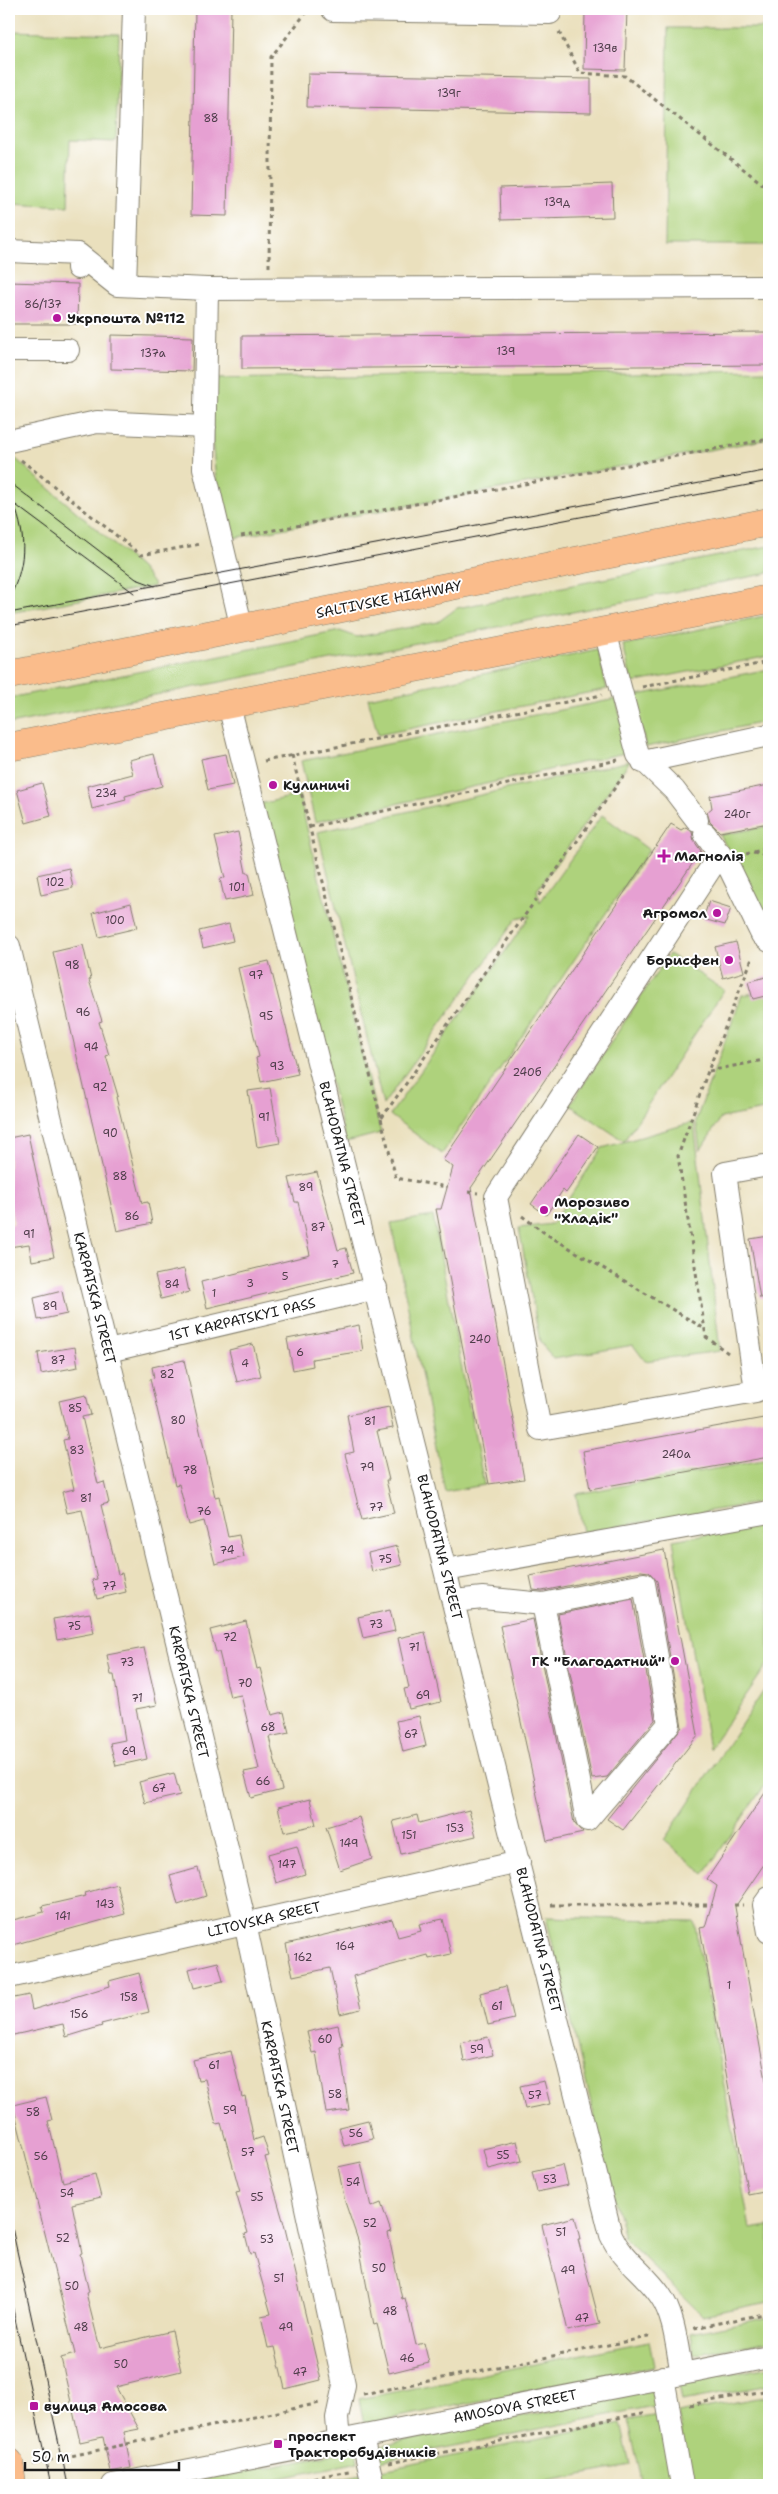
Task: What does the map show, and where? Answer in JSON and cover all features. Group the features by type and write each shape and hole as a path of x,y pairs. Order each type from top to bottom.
{"main road":[{"name":"SALTIVSKE HIGHWAY","path":"9,676 769,522"},
{"path":"9,747 769,600"},
{"path":"12,2485 20,2463"}],"street":[{"path":"125,286 134,9"},
{"path":"333,10 550,11"},
{"path":"9,251 78,264 117,285 125,286 207,289 769,287"},
{"path":"207,289 204,468 242,628"},
{"path":"9,350 68,350"},
{"path":"13,448 97,422 205,427"},
{"path":"605,631 640,758 674,790 730,868 762,935 769,941"},
{"name":"BLAHODATNA STREET","path":"229,704 520,1862 611,2235 617,2247 662,2297 674,2332 668,2409 682,2485"},
{"path":"640,758 769,735"},
{"path":"720,854 496,1197 540,1429 756,1391 724,1173 763,1166"},
{"name":"KARPATSKA STREET","path":"9,946 245,1923 344,2384 337,2418 339,2441"},
{"name":"1ST KARPATSKYI PASS","path":"108,1351 376,1288"},
{"path":"446,1570 769,1512"},
{"path":"454,1601 483,1598 543,1604 644,1584 669,1724 587,1820 543,1604"},
{"name":"LITOVSKA SREET","path":"9,1977 520,1862"},
{"path":"769,1898 764,1905 769,1932"},
{"name":"AMOSOVA STREET","path":"114,2485 769,2357"},
{"path":"362,2437 371,2476"}],"path":[{"path":"269,289 271,58 309,9"},
{"path":"550,11 580,73 625,76 769,188"},
{"path":"13,448 141,555 769,439"},
{"path":"244,764 769,662"},
{"path":"292,755 396,1178 447,1187"},
{"path":"310,828 640,758"},
{"path":"382,1119 640,758"},
{"path":"749,853 769,856"},
{"path":"708,1071 769,1059"},
{"path":"546,1234 705,1329"},
{"path":"530,1904 712,1905"},
{"path":"20,2463 769,2313"},
{"path":"274,2485 371,2476 668,2409 769,2390"}],"green space":[{"path":"668,28 769,28 769,245 665,245"},
{"path":"9,31 119,34 116,142 70,140 68,206 9,203"},
{"path":"769,371 769,439 222,540 206,379"},
{"path":"9,453 141,568 155,586 9,613"},
{"path":"769,546 769,573 9,724 9,698 340,631 357,637 438,622 457,608"},
{"path":"769,615 769,656 632,683 623,645"},
{"path":"598,650 607,689 378,735 368,698"},
{"path":"769,669 769,721 646,747 633,696"},
{"path":"616,699 629,752 315,822 301,761"},
{"path":"630,761 537,890 540,902 602,815 649,850 442,1154 390,1115 530,916 516,919 383,1105 318,832"},
{"path":"299,795 381,1133 346,1142 260,804"},
{"path":"769,826 769,927 720,835"},
{"path":"669,954 724,990 624,1141 570,1105"},
{"path":"769,991 769,1109 721,1118 700,1151 696,1120 742,995"},
{"path":"694,1122 720,1351 645,1361 633,1345 554,1359 540,1342 519,1228 552,1224 602,1148"},
{"path":"433,1216 484,1485 445,1492 391,1223"},
{"path":"769,1459 769,1501 583,1532 576,1494"},
{"path":"769,1523 769,1662 709,1749 673,1540"},
{"path":"769,1683 769,1779 704,1874 664,1840"},
{"path":"546,1917 694,1921 750,2229 769,2226 769,2302 702,2315 624,2238"},
{"path":"769,2317 769,2341 694,2355 691,2333"},
{"path":"649,2341 654,2366 364,2424 359,2399"},
{"path":"769,2367 769,2385 682,2401 679,2384"},
{"path":"655,2390 658,2405 375,2462 372,2447"},
{"path":"769,2396 769,2485 691,2485 678,2413"},
{"path":"664,2414 677,2485 643,2485 628,2420"},
{"path":"621,2423 630,2466 526,2485 306,2485"},
{"path":"357,2449 359,2462 246,2485 177,2485"}],"building":[{"path":"195,9 231,9 227,216 191,215"},
{"path":"585,9 627,9 625,70 584,69"},
{"path":"308,74 591,79 591,113 307,107"},
{"path":"612,184 613,217 501,220 500,188"},
{"path":"9,282 78,284 77,324 9,324"},
{"path":"769,332 769,365 242,369 242,336"},
{"path":"111,335 193,337 192,371 111,369"},
{"path":"154,754 162,786 125,796 126,800 92,809 87,786 133,774 129,760"},
{"path":"226,754 233,785 208,790 201,759"},
{"path":"42,783 51,816 26,823 17,790"},
{"path":"769,785 769,823 720,832 710,822 707,812 712,808 710,796"},
{"path":"671,824 681,830 686,827 692,832 694,841 701,851 471,1188 524,1479 489,1484 436,1209 441,1209 453,1167 443,1160"},
{"path":"238,832 246,873 249,873 254,895 225,901 220,879 225,878 215,837"},
{"path":"69,868 73,888 41,895 37,875"},
{"name":"Агромол","path":"709,901 731,908 725,925 703,919"},
{"path":"131,903 137,928 99,937 93,913"},
{"path":"229,924 233,941 203,948 199,931"},
{"name":"Борисфен","path":"736,942 744,972 723,978 715,947"},
{"path":"83,945 91,979 89,980 102,1021 99,1022 109,1055 106,1056 118,1096 116,1097 142,1203 148,1202 152,1223 117,1231 53,952"},
{"path":"269,961 298,1074 261,1082 256,1058 259,1057 238,968"},
{"path":"769,976 769,995 753,999 748,982"},
{"path":"270,1088 280,1143 257,1147 248,1091"},
{"path":"28,1134 54,1257 32,1261 29,1244 9,1247 9,1225 14,1224 9,1199 9,1138"},
{"path":"579,1134 598,1147 566,1193 563,1190 546,1215 531,1204"},
{"path":"317,1172 338,1250 346,1248 353,1273 207,1308 201,1282 310,1255 298,1202 295,1202 289,1178"},
{"path":"769,1236 769,1297 760,1298 750,1239"},
{"path":"184,1269 189,1292 161,1299 155,1275"},
{"path":"62,1291 67,1314 38,1320 34,1298"},
{"path":"359,1325 363,1351 312,1359 313,1366 293,1370 287,1339"},
{"path":"253,1344 261,1376 237,1382 229,1350"},
{"path":"75,1347 78,1367 41,1374 38,1353"},
{"path":"184,1360 215,1497 219,1496 228,1537 239,1535 244,1557 215,1564 204,1521 189,1525 179,1484 175,1485 150,1379 154,1378 152,1367"},
{"path":"86,1395 91,1415 82,1417 98,1484 104,1482 109,1503 101,1505 118,1574 122,1573 126,1592 97,1599 92,1580 97,1579 82,1510 67,1513 62,1492 74,1489 63,1440 68,1439 59,1401"},
{"path":"389,1407 393,1428 377,1431 389,1480 386,1480 394,1513 362,1520 345,1454 354,1452 347,1415"},
{"path":"769,1417 769,1457 590,1489 583,1451"},
{"path":"397,1546 402,1565 372,1572 368,1553"},
{"name":"ГК \"Благодатний\"","path":"664,1550 698,1735 623,1830 607,1819 682,1727 657,1581 649,1572 641,1571 542,1591 533,1590 530,1576"},
{"path":"633,1599 655,1720 607,1777 592,1779 558,1614"},
{"path":"390,1610 395,1631 363,1638 358,1617"},
{"path":"90,1613 94,1633 57,1640 53,1619"},
{"path":"533,1619 574,1823 583,1833 547,1841 500,1626"},
{"path":"246,1621 257,1669 260,1668 272,1715 284,1712 289,1733 269,1737 282,1790 251,1798 244,1772 259,1769 241,1695 230,1697 219,1652 216,1652 210,1630"},
{"path":"425,1632 441,1702 409,1709 404,1689 409,1688 398,1638"},
{"path":"144,1648 157,1705 136,1709 147,1759 116,1766 110,1743 125,1740 114,1675 111,1675 107,1655"},
{"path":"419,1716 426,1746 403,1752 396,1721"},
{"path":"174,1773 180,1795 145,1803 139,1782"},
{"path":"769,1787 769,1857 735,1907 769,2097 769,2191 748,2195 700,1928 705,1927 717,1886 707,1879"},
{"path":"310,1799 316,1825 284,1832 278,1807"},
{"path":"469,1810 476,1836 401,1854 393,1821 417,1815 419,1823"},
{"path":"359,1817 372,1859 340,1870 326,1827"},
{"path":"297,1846 305,1874 276,1883 268,1854"},
{"path":"198,1868 206,1896 178,1905 170,1876"},
{"path":"117,1884 125,1914 9,1946 9,1921 44,1912 42,1906 86,1896 85,1893"},
{"path":"392,1919 398,1937 421,1931 419,1924 443,1919 451,1954 429,1959 428,1955 353,1976 361,2009 340,2014 330,1968 293,1976 286,1944"},
{"path":"218,1962 223,1981 194,1988 189,1969"},
{"path":"139,1973 149,2012 101,2024 102,2026 66,2037 63,2024 9,2036 9,1999 29,1995 32,2010 110,1986 109,1981"},
{"path":"506,1986 514,2019 488,2025 480,1993"},
{"path":"338,2025 343,2046 340,2047 349,2110 326,2113 316,2052 312,2053 307,2032"},
{"path":"488,2037 493,2055 464,2062 461,2043"},
{"path":"231,2051 242,2097 245,2096 254,2140 263,2137 269,2156 265,2157 284,2224 321,2380 285,2389 275,2347 268,2348 261,2316 271,2314 254,2253 250,2254 245,2234 248,2233 236,2193 240,2192 221,2123 216,2124 205,2079 198,2080 193,2060"},
{"path":"544,2081 550,2104 525,2109 520,2086"},
{"path":"46,2097 52,2120 48,2121 63,2182 95,2174 101,2197 72,2204 82,2253 80,2254 89,2292 86,2293 100,2348 172,2331 181,2371 116,2387 139,2429 124,2432 131,2468 110,2472 103,2437 80,2442 61,2358 75,2354 13,2105"},
{"path":"368,2120 373,2139 344,2146 339,2127"},
{"path":"517,2141 522,2161 488,2169 483,2149"},
{"path":"361,2162 371,2207 381,2203 391,2232 388,2233 402,2299 405,2298 416,2345 424,2343 429,2363 389,2373 377,2324 374,2325 358,2240 345,2202 338,2167"},
{"path":"563,2165 568,2185 537,2192 532,2172"},
{"path":"575,2217 580,2239 578,2239 600,2324 568,2331 542,2225"}],"tram line":[{"path":"9,613 769,470"},
{"path":"9,626 769,481"},
{"path":"9,482 136,579 155,586"},
{"path":"9,500 134,593"},
{"path":"9,599 19,575 23,552 21,529 14,504"},
{"path":"9,2214 68,2485"},
{"path":"9,2291 51,2485"}],"place":[{"name":"Укрпошта №112","path":"57,318"},
{"name":"Кулиничі","path":"273,785"},
{"name":"Магнолія","path":"664,856"},
{"name":"Агромол","path":"717,913"},
{"name":"Борисфен","path":"729,960"},
{"name":"Морозиво \"Хладік\"","path":"544,1210"},
{"name":"ГК \"Благодатний\"","path":"675,1661"},
{"name":"вулиця Амосова","path":"34,2406"},
{"name":"проспект Тракторобудівників","path":"278,2444"}]}
